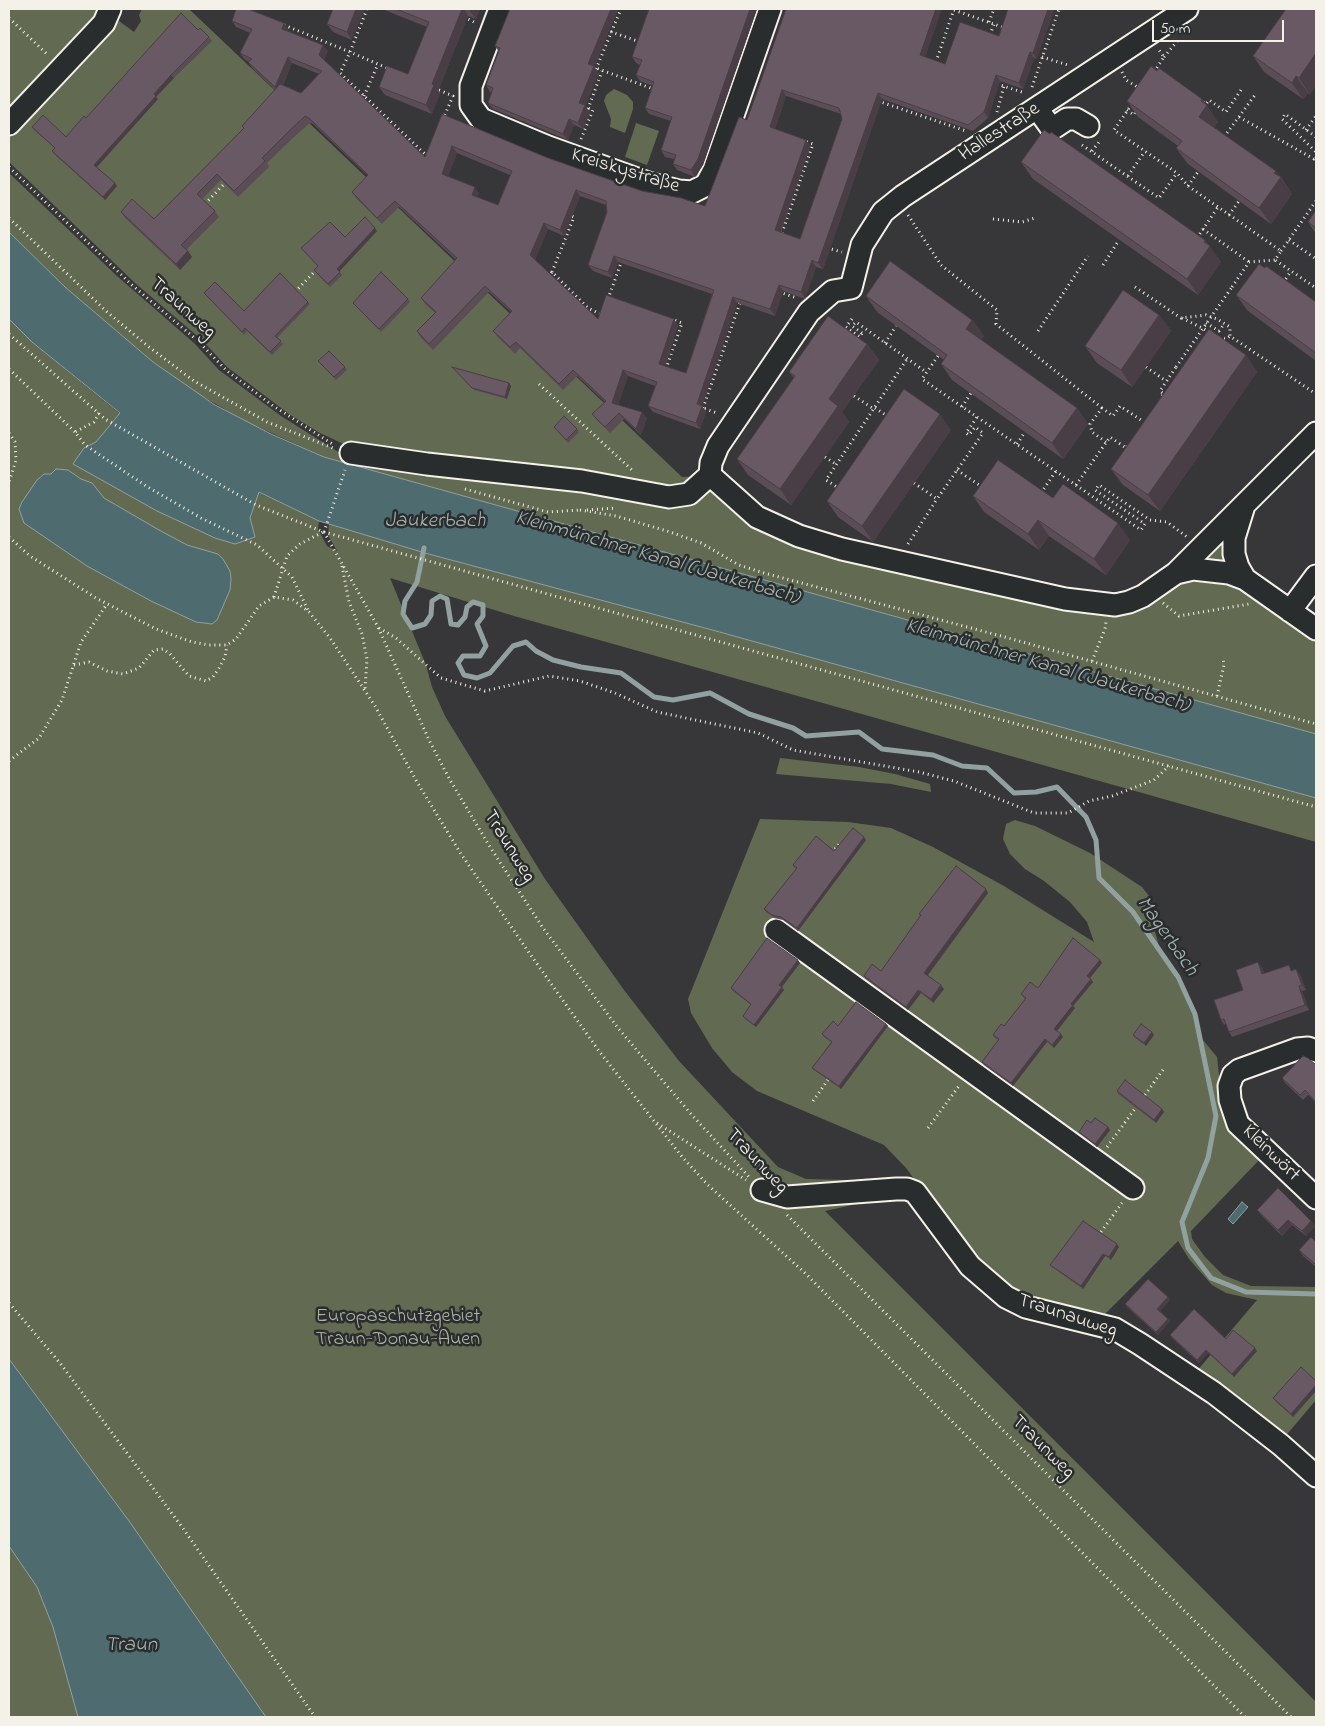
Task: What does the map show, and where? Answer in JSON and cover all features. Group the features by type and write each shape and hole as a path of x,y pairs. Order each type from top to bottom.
{"street":[{"path":"9,124 104,23 110,9"},
{"name":"Kreiskystraße","path":"500,9 471,86 469,97 474,113 492,125 574,157 648,184 679,192 692,192 706,185 714,170 770,9"},
{"name":"Hallestraße","path":"736,419 809,312 833,291 851,288 862,245 883,212 1033,101 1187,9"},
{"path":"1033,101 1052,128 1067,119 1076,119 1082,133"},
{"path":"351,453 427,464 582,481 669,497 680,497 697,489 710,475 711,463 718,446 736,419"},
{"path":"710,475 738,503 772,525 842,549 1065,599 1107,604 1129,602 1149,592 1176,573 1316,433"},
{"path":"1244,506 1234,538 1234,554 1245,580"},
{"path":"1176,573 1193,569 1229,572 1245,580 1316,629"},
{"path":"1282,606 1316,576"},
{"path":"776,930 1133,1188"},
{"name":"Kleinwört","path":"1316,1051 1308,1048 1297,1049 1239,1070 1233,1075 1229,1086 1230,1100 1238,1124 1316,1198"},
{"name":"Traunauweg","path":"762,1190 787,1197 907,1189 915,1192 970,1266 1006,1297 1026,1307 1115,1330 1140,1344 1214,1393 1281,1445 1316,1476"}],"path":[{"path":"367,9 340,73 427,156"},
{"path":"596,69 621,9"},
{"path":"989,22 994,9"},
{"path":"996,83 1033,101 1042,57 1059,9"},
{"path":"936,62 954,10 1012,30"},
{"path":"457,15 492,29"},
{"path":"9,18 62,68"},
{"path":"462,25 465,18"},
{"path":"276,22 392,70"},
{"path":"990,37 994,24"},
{"path":"603,29 647,45"},
{"path":"1153,73 1164,57 1183,36"},
{"path":"1155,43 1164,57"},
{"path":"1042,57 1063,65 1072,65"},
{"path":"927,59 945,65"},
{"path":"364,96 378,64"},
{"path":"588,65 658,91"},
{"path":"1119,68 1126,80 1142,89 1140,92"},
{"path":"588,109 602,71"},
{"path":"996,113 1004,86"},
{"path":"1198,99 1206,104 1209,100 1226,112 1243,87"},
{"path":"439,90 453,96 442,122"},
{"path":"876,109 883,95"},
{"path":"1224,138 1255,95"},
{"path":"871,99 968,132"},
{"path":"1135,100 1114,130 1177,173 1188,186 1281,251"},
{"path":"574,157 593,110 579,105"},
{"path":"1127,110 1134,115 1139,108"},
{"path":"1316,137 1285,114 1282,119 1316,152"},
{"path":"1306,130 1316,116"},
{"path":"1239,117 1314,159 1316,156"},
{"path":"1082,133 1118,169 1159,198 1177,173"},
{"path":"782,233 813,144 795,137"},
{"path":"424,160 431,148"},
{"path":"1128,176 1145,151"},
{"name":"Traunweg","path":"9,167 132,285 198,342 226,370 313,433 351,453"},
{"path":"1114,175 1118,169"},
{"path":"1188,186 1198,172"},
{"path":"203,206 229,179"},
{"path":"1145,199 1150,192"},
{"path":"1229,215 1238,201"},
{"path":"1275,260 1316,201"},
{"path":"1194,243 1218,207"},
{"path":"905,213 914,222 941,265 997,310 996,324 1113,416 1120,406 1144,422"},
{"path":"541,270 548,277 552,272 574,217 565,214"},
{"path":"9,218 106,311 194,381 267,422 322,445 351,453 324,532 294,548 282,567 274,597"},
{"path":"993,219 1022,222 1035,218"},
{"path":"1203,229 1249,262 1275,260 1316,288"},
{"path":"774,230 791,236"},
{"path":"1103,265 1119,240"},
{"path":"1289,240 1316,259"},
{"path":"827,249 830,241"},
{"path":"818,246 848,254"},
{"path":"599,325 625,250"},
{"path":"1038,331 1088,256"},
{"path":"1159,401 1164,394 1160,391 1167,380 1249,262"},
{"path":"288,299 320,266"},
{"path":"1282,285 1291,271"},
{"path":"552,272 588,308 602,316"},
{"path":"1135,287 1181,318 1220,338 1230,336 1316,394"},
{"path":"608,297 618,300"},
{"path":"703,408 741,300"},
{"path":"1181,318 1206,315 1230,327 1230,336"},
{"path":"664,316 682,323 666,369"},
{"path":"852,319 846,327 860,337 862,333 852,326 856,322 926,372"},
{"path":"1206,323 1219,331 1224,324"},
{"path":"886,343 896,326"},
{"path":"9,334 105,419 256,505 324,532 1316,807"},
{"path":"938,356 922,379 1141,530 1145,524 1095,490 1099,485 1150,520 1167,522 1202,548"},
{"path":"846,493 826,480 908,359"},
{"path":"657,365 669,370 667,378"},
{"path":"1146,367 1174,384"},
{"path":"9,369 75,432 85,445 104,459 201,518 257,546 292,577 309,612 330,638 365,691 461,854 599,1051 683,1158 708,1185 806,1274 1245,1717"},
{"path":"539,384 633,471 633,491"},
{"path":"962,406 971,393"},
{"path":"854,396 895,422"},
{"path":"695,405 736,419"},
{"path":"1102,408 1090,424 1092,432 1106,442"},
{"path":"75,432 94,422 99,414"},
{"path":"1138,430 1149,415"},
{"path":"896,562 983,433 975,427 969,436 966,433 977,417"},
{"path":"1017,444 1025,432"},
{"path":"9,434 15,442 16,460 9,482"},
{"path":"1076,485 1110,437 1126,448 1129,443"},
{"path":"825,457 836,465"},
{"path":"957,470 986,490"},
{"path":"1039,497 1056,471"},
{"path":"914,483 937,499"},
{"path":"1103,512 1107,506"},
{"path":"580,510 616,516 667,530 701,544 739,565 764,573 1092,661 1316,724"},
{"name":"Traunweg","path":"324,532 378,627 430,742 450,780 542,928 618,1028 691,1114 762,1190"},
{"path":"9,538 46,567 107,604 176,636 209,646 227,645 236,639 259,606 274,597 293,600 309,612"},
{"path":"342,563 349,602 362,634 367,659 365,691"},
{"path":"1149,592 1179,616 1282,606"},
{"path":"9,761 39,738 62,700 81,642 107,604"},
{"path":"1092,661 1105,629 1107,604"},
{"path":"378,627 396,638 441,678 485,691 549,676 580,681 615,693 657,712 758,733 793,750 954,780 1034,813 1068,813 1089,801 1154,780 1169,766"},
{"path":"74,665 89,662 107,671 122,674 139,668 154,650 163,649 170,654 189,676 206,681 213,678 225,658 227,645"},
{"path":"1217,696 1224,665 1223,658"},
{"path":"835,850 840,842"},
{"path":"1096,1162 1166,1067"},
{"path":"813,1101 836,1070"},
{"path":"928,1128 970,1071"},
{"path":"655,1121 762,1190"},
{"path":"1094,1242 1133,1188"},
{"name":"Traunweg","path":"783,1211 1291,1717"},
{"path":"9,1303 60,1363 182,1527 315,1717"}],"green space":[{"path":"9,9 101,9 97,17 9,110"},
{"path":"142,9 189,9 682,477 703,476 690,490 350,447 320,433 289,414 227,367 202,340 135,283 9,162 9,137 119,21 134,32 141,21 139,15"},
{"path":"614,89 627,95 633,102 633,109 625,133 610,127 611,119 604,101 606,95"},
{"path":"636,123 659,131 647,165 625,157"},
{"path":"9,173 117,276 194,343 219,370 281,416 343,455 630,493 704,485 738,509 1077,604 1173,581 1222,575 1316,634 1316,734 324,457 243,420 190,389 153,362 65,287 9,232"},
{"name":"Europaschutzgebiet Traun-Donau-Auen","path":"9,319 32,342 120,414 102,436 258,492 319,521 318,529 327,546 337,551 328,535 329,524 425,553 716,631 1316,798 1316,842 514,616 390,578 445,716 545,879 624,990 679,1061 778,1167 806,1179 896,1181 871,1201 825,1211 1316,1702 1316,1717 9,1717"},
{"path":"1231,524 1233,569 1193,563"},
{"path":"780,758 859,767 895,774 930,784 931,792 891,784 776,774"},
{"path":"760,819 848,822 891,828 933,847 1004,886 1094,942 1087,922 1070,902 1044,881 1025,869 1010,854 1003,839 1006,824 1015,820 1035,826 1090,853 1142,887 1152,900 1153,925 1159,946 1194,1014 1198,1034 1217,1057 1224,1119 1263,1156 1191,1231 1192,1239 1205,1257 1223,1275 1251,1286 1316,1287 1316,1400 1283,1439 1196,1372 1257,1300 1226,1293 1212,1285 1189,1259 1178,1241 1105,1314 1053,1308 1029,1301 991,1278 907,1169 884,1145 757,1091 732,1072 712,1048 691,1013 688,999"}],"water":[{"name":"Jaukerbach","path":"9,232 65,287 153,362 215,405 271,434 324,457 1316,734 1316,798 716,631 425,553 319,521 259,492 250,518 255,537 235,544 215,538 157,511 73,464 84,448 96,442 120,413 32,342 9,319"},
{"path":"56,469 68,470 81,479 92,483 104,498 187,545 218,554 230,571 231,579 230,590 217,620 212,624 196,622 151,601 87,566 24,523 19,509 22,502 37,480 44,474 51,474"},
{"path":"1242,1202 1248,1207 1233,1224 1228,1219"},
{"name":"Traun","path":"9,1359 129,1521 266,1717 78,1717 53,1627 37,1587 9,1546"}],"building":[{"path":"236,9 248,9 284,23 282,29 323,45 319,55 425,157 442,114 548,158 642,191 681,198 705,206 739,117 747,120 786,9 936,9 920,55 945,64 960,22 999,36 1008,9 1048,9 1033,53 1030,52 1019,83 996,75 984,112 968,125 878,93 818,263 812,260 801,292 779,285 770,309 733,297 697,404 702,406 696,423 648,406 657,382 623,370 612,403 642,412 636,429 619,413 605,427 592,414 606,401 573,370 559,384 516,342 510,347 493,331 512,311 485,286 429,344 417,331 436,312 421,298 457,258 395,201 377,218 352,192 368,175 305,116 262,158 265,161 234,191 217,174 197,194 215,211 181,245 188,251 176,264 121,212 132,199 154,219 244,128 242,126 280,84 301,93 322,71 288,57 275,87 248,62 252,59 240,53 252,29 232,21","holes":["782,90 839,108 842,119 800,239 775,230 806,140 770,127","452,146 512,171 498,205 472,195 475,187 442,174","576,190 606,201 607,212 588,265 608,272 614,256 714,290 686,373 659,364 674,319 606,295 598,319 530,255 544,223 560,230"]},
{"path":"333,9 356,9 347,32 327,24"},
{"path":"396,9 462,9 432,84 434,85 426,105 379,87 387,66 408,74 429,22"},
{"path":"510,9 611,9 588,64 594,66 579,103 585,105 578,123 569,119 563,134 488,103 493,88 486,85 500,48 495,46"},
{"path":"649,9 750,9 698,159 691,170 673,164 676,155 661,150 672,117 645,108 654,82 636,75 642,60 632,57"},
{"path":"1286,9 1316,9 1316,53 1299,78 1296,76 1292,83 1253,56"},
{"path":"181,13 198,30 200,28 209,37 171,75 154,94 156,96 94,165 115,183 103,197 52,151 55,148 32,127 43,115 66,137 84,116 86,118"},
{"path":"1151,66 1157,71 1159,68 1202,99 1201,101 1207,105 1199,117 1276,171 1274,173 1281,177 1259,208 1176,148 1182,141 1127,101"},
{"path":"1044,130 1050,134 1051,132 1205,240 1204,242 1210,246 1187,279 1021,162"},
{"path":"1316,210 1316,228 1308,222"},
{"path":"365,217 375,228 337,269 340,272 328,284 314,270 318,266 301,248 330,222 345,237"},
{"path":"890,261 972,320 966,329 1077,408 1052,443 941,364 947,355 866,296"},
{"path":"1259,264 1265,268 1266,266 1316,302 1316,353 1236,295"},
{"path":"381,272 408,299 379,329 353,303"},
{"path":"280,273 308,302 275,336 281,341 270,352 245,328 242,332 204,293 215,282 244,311"},
{"path":"1123,290 1159,315 1121,370 1085,346"},
{"path":"828,316 867,344 829,399 838,406 780,489 737,459 795,376 789,372"},
{"path":"1209,329 1246,355 1148,495 1111,469"},
{"path":"329,351 345,367 334,377 318,361"},
{"path":"452,367 509,383 505,397 472,388"},
{"path":"904,389 940,414 862,526 827,501"},
{"path":"564,416 577,429 566,440 554,427"},
{"path":"998,460 1053,498 1063,484 1118,523 1094,559 1038,520 1028,534 973,496"},
{"path":"853,828 864,837 797,928 781,917 772,915 764,909 797,868 793,865 816,836 834,851"},
{"path":"956,866 986,889 924,973 941,985 931,999 918,990 906,1007 864,976 872,964 881,971 921,915 919,914"},
{"path":"767,938 798,960 779,985 782,987 754,1025 743,1016 751,1004 731,988"},
{"path":"1073,938 1100,960 1087,976 1091,979 1054,1029 1061,1034 1052,1045 1045,1039 1011,1083 982,1062 999,1039 993,1035 1001,1024 1004,1026 1026,998 1021,994 1030,982 1038,988"},
{"path":"1258,962 1262,974 1289,965 1291,971 1296,969 1302,985 1299,986 1305,1005 1229,1032 1224,1019 1221,1020 1214,1000 1243,990 1236,970"},
{"path":"856,1002 886,1024 839,1086 812,1068 832,1042 822,1034 833,1021 838,1026"},
{"path":"1141,1024 1152,1032 1144,1043 1133,1035"},
{"path":"1303,1056 1316,1065 1316,1102 1305,1090 1300,1095 1282,1078"},
{"path":"1125,1080 1162,1109 1154,1120 1117,1091"},
{"path":"1095,1118 1108,1127 1095,1144 1079,1132 1087,1120 1091,1123"},
{"path":"1278,1188 1311,1221 1302,1231 1288,1220 1278,1230 1257,1210"},
{"path":"1083,1221 1117,1244 1109,1257 1103,1254 1081,1286 1050,1265"},
{"path":"1311,1237 1316,1242 1316,1265 1299,1250"},
{"path":"1148,1279 1168,1297 1157,1309 1168,1319 1156,1332 1125,1304"},
{"path":"1194,1309 1226,1339 1233,1330 1255,1348 1232,1374 1206,1350 1197,1360 1170,1335"},
{"path":"1301,1367 1316,1381 1316,1385 1291,1414 1273,1398"}],"waterway":[{"name":"Magerbach","path":"424,548 417,582 405,601 403,614 412,628 425,624 431,615 432,601 440,596 447,599 451,624 458,625 465,617 467,607 473,602 483,605 483,616 477,624 486,646 480,656 463,656 458,663 464,675 477,678 490,673 513,646 526,642 536,651 553,660 581,667 621,673 654,697 673,700 710,693 749,714 793,728 806,736 859,732 882,749 933,755 962,766 987,768 1014,793 1036,792 1057,787 1086,817 1096,840 1099,878 1133,912 1178,977 1195,1014 1216,1116 1208,1158 1182,1222 1188,1248 1211,1278 1246,1292 1316,1294"}],"water label":[{"name":"Kleinmünchner Kanal (Jaukerbach)","path":"657,559"},
{"name":"Kleinmünchner Kanal (Jaukerbach)","path":"1047,667"}]}
